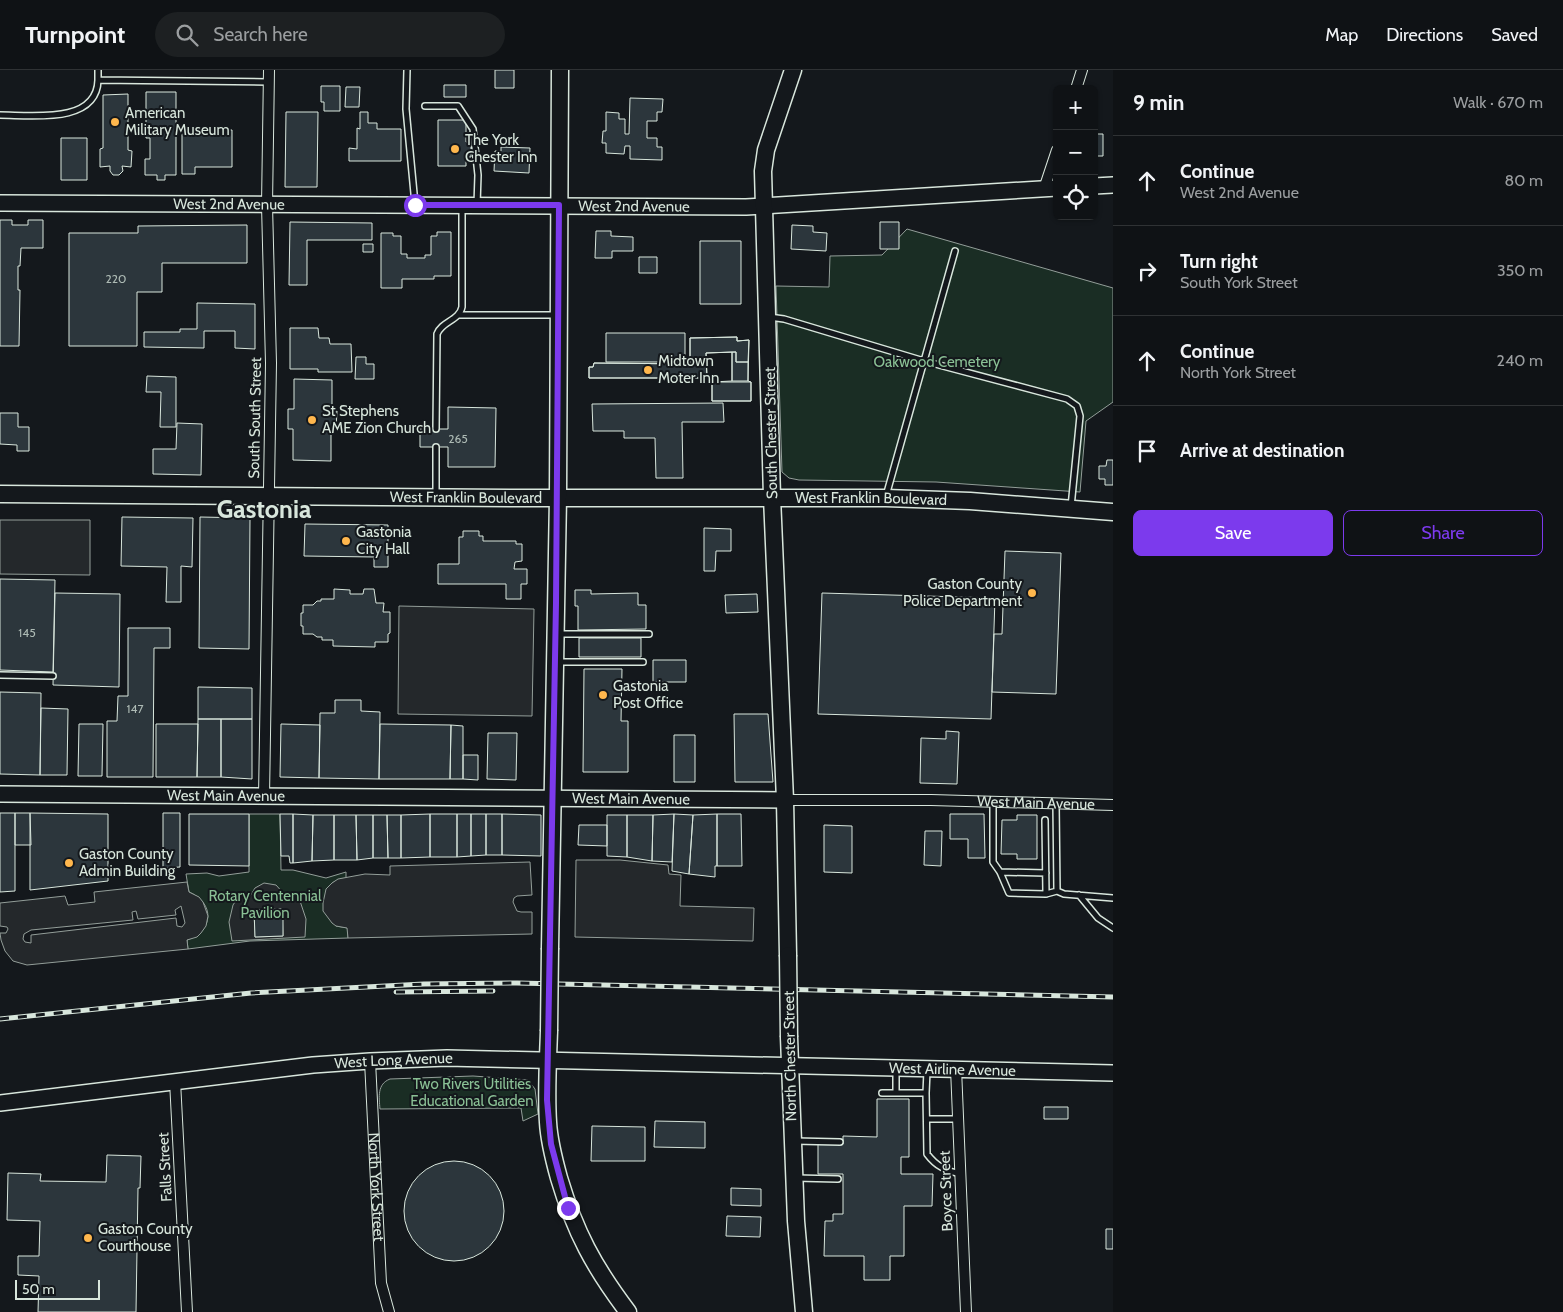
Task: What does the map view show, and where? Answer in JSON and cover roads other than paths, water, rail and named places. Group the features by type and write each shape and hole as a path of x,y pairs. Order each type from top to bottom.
{"main road":[{"path":"560,70 558,497 548,1124 556,1165 568,1208 584,1246 606,1284 628,1312"},
{"name":"South Chester Street","path":"785,800 772,497 763,171 766,150 793,70"},
{"name":"West Franklin Boulevard","path":"0,494 886,498 970,501 1113,512"},
{"name":"North Chester Street","path":"785,800 792,1141 796,1221 804,1312"}],"street":[{"name":"South South Street","path":"264,797 271,364 267,205 269,70"},
{"path":"1077,85 1082,70"},
{"path":"1050,189 1053,172"},
{"path":"1098,186 1113,185"},
{"name":"West 2nd Avenue","path":"0,203 764,206 1050,189"},
{"name":"West Main Avenue","path":"0,794 993,802 1113,805"},
{"name":"West Long Avenue","path":"0,1102 313,1065 370,1061 446,1058 791,1066"},
{"name":"North York Street","path":"370,1061 381,1283 389,1312"},
{"name":"West Airline Avenue","path":"791,1066 1113,1072"},
{"name":"Boyce Street","path":"956,1068 966,1312"},
{"name":"Falls Street","path":"175,1081 187,1312"}],"lane":[{"path":"0,115 62,115 76,111 92,101 98,89 98,70"},
{"path":"407,70 406,110 415,205"},
{"path":"98,80 269,82"},
{"path":"424,106 458,106 473,129 478,175 469,205 462,307 459,315"},
{"path":"886,498 955,251"},
{"path":"436,429 437,346 439,330 442,326 459,315 559,315"},
{"path":"768,317 784,319 924,361 1067,399 1077,406 1080,416 1071,509"},
{"path":"436,447 436,496"},
{"path":"556,634 649,634"},
{"path":"555,662 643,662"},
{"path":"0,675 53,676"},
{"path":"993,802 993,862 1009,892 1046,894 1057,892 1113,898"},
{"path":"1056,804 1057,892"},
{"path":"1045,820 1046,894"},
{"path":"1000,872 1046,873"},
{"path":"1079,895 1098,918 1113,928"},
{"path":"896,1068 896,1093"},
{"path":"927,1068 927,1154 939,1167 960,1174"},
{"path":"882,1093 926,1093"},
{"path":"927,1119 958,1119"},
{"path":"792,1141 840,1142"},
{"path":"794,1178 838,1179"}],"railway":[{"path":"0,1019 251,993 424,984 517,983 1113,997"},
{"path":"396,992 493,991"}],"place":[{"name":"American Military Museum","path":"115,122"},
{"name":"The York Chester Inn","path":"455,149"},
{"name":"Midtown Moter Inn","path":"648,370"},
{"name":"St Stephens AME Zion Church","path":"312,420"},
{"name":"Gastonia City Hall","path":"346,541"},
{"name":"Gaston County Police Department","path":"1032,593"},
{"name":"Gastonia Post Office","path":"603,695"},
{"name":"Gaston County Admin Building","path":"69,863"},
{"name":"Gaston County Courthouse","path":"88,1238"}],"district":[{"name":"Gastonia","path":"264,509"}],"park label":[{"name":"Oakwood Cemetery","path":"937,362"},
{"name":"Rotary Centennial Pavilion","path":"265,904"},
{"name":"Two Rivers Utilities Educational Garden","path":"472,1092"}]}
